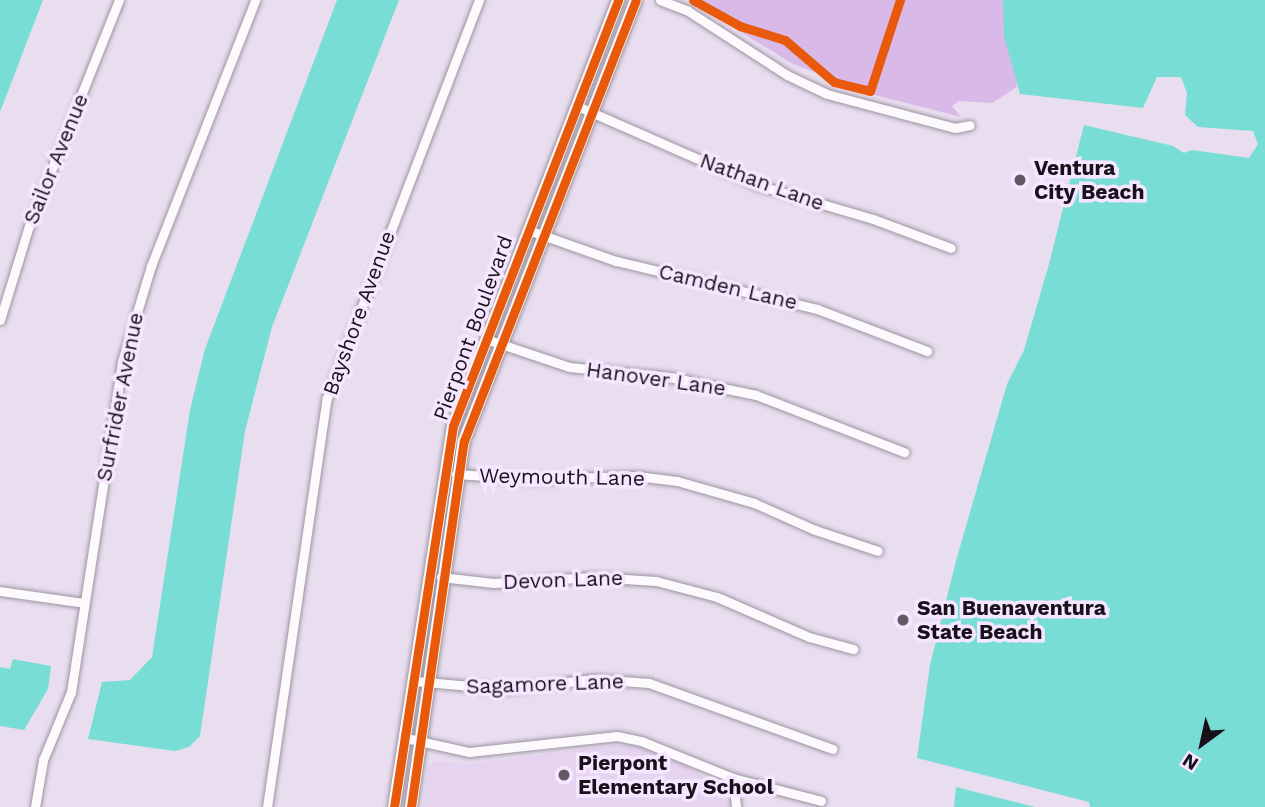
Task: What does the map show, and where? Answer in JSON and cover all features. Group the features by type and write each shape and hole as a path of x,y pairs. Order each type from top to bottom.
{"street":[{"name":"Sailor Avenue","path":"0,320 29,226 119,0"},
{"name":"Surfrider Avenue","path":"35,807 43,760 71,692 113,406 136,310 255,0"},
{"name":"Bayshore Avenue","path":"267,807 327,398 345,341 480,0"},
{"name":"Pierpont Boulevard","path":"394,807 453,426 618,0"},
{"name":"Pierpont Boulevard","path":"411,807 459,474 470,420 545,236 636,0"},
{"path":"660,0 688,11 787,75 827,94 955,128 970,125"},
{"name":"Nathan Lane","path":"577,106 757,185 951,248"},
{"name":"Camden Lane","path":"528,230 616,261 817,309 927,351"},
{"name":"Hanover Lane","path":"486,339 569,367 670,377 756,395 904,452"},
{"name":"Weymouth Lane","path":"444,472 530,480 637,476 677,481 754,503 815,530 878,551"},
{"name":"Devon Lane","path":"429,575 494,583 594,577 656,581 717,597 809,637 853,649"},
{"path":"0,591 84,603"},
{"name":"Sagamore Lane","path":"414,681 505,689 593,679 649,683 832,749"},
{"path":"406,738 422,740 433,746 481,751 617,736 664,748 733,778 821,801"},
{"path":"733,778 736,807"}],"shaded area":[{"path":"0,0 43,0 0,112"},
{"path":"337,0 399,0 272,327 245,431 200,736 189,747 175,751 88,739 102,682 130,680 152,657 190,410 205,349"},
{"path":"689,0 1012,0 1017,87 992,103 959,101 952,106 961,117 871,94 793,64"},
{"path":"1003,0 1265,0 1265,807 1090,807 1089,802 917,758 930,665 956,561 1007,384 1024,350 1084,125 1173,146 1184,153 1192,150 1249,158 1258,144 1253,131 1198,127 1185,115 1187,93 1181,77 1157,77 1143,108 1020,94 1004,36"},
{"path":"13,659 51,666 48,689 24,730 0,726 0,667 10,669"},
{"name":"Pierpont Elementary School","path":"633,745 675,758 711,782 729,807 423,807 428,766 436,761 471,764"},
{"path":"956,787 1035,807 954,807"}],"cycle path":[{"path":"394,807 453,426 618,0"},
{"path":"411,807 464,441 636,0"},
{"path":"693,0 740,26 785,40 834,82 870,91 900,0"}],"place":[{"name":"Ventura City Beach","path":"1020,180"},
{"name":"San Buenaventura State Beach","path":"903,620"},
{"name":"Pierpont Elementary School","path":"564,775"}]}
